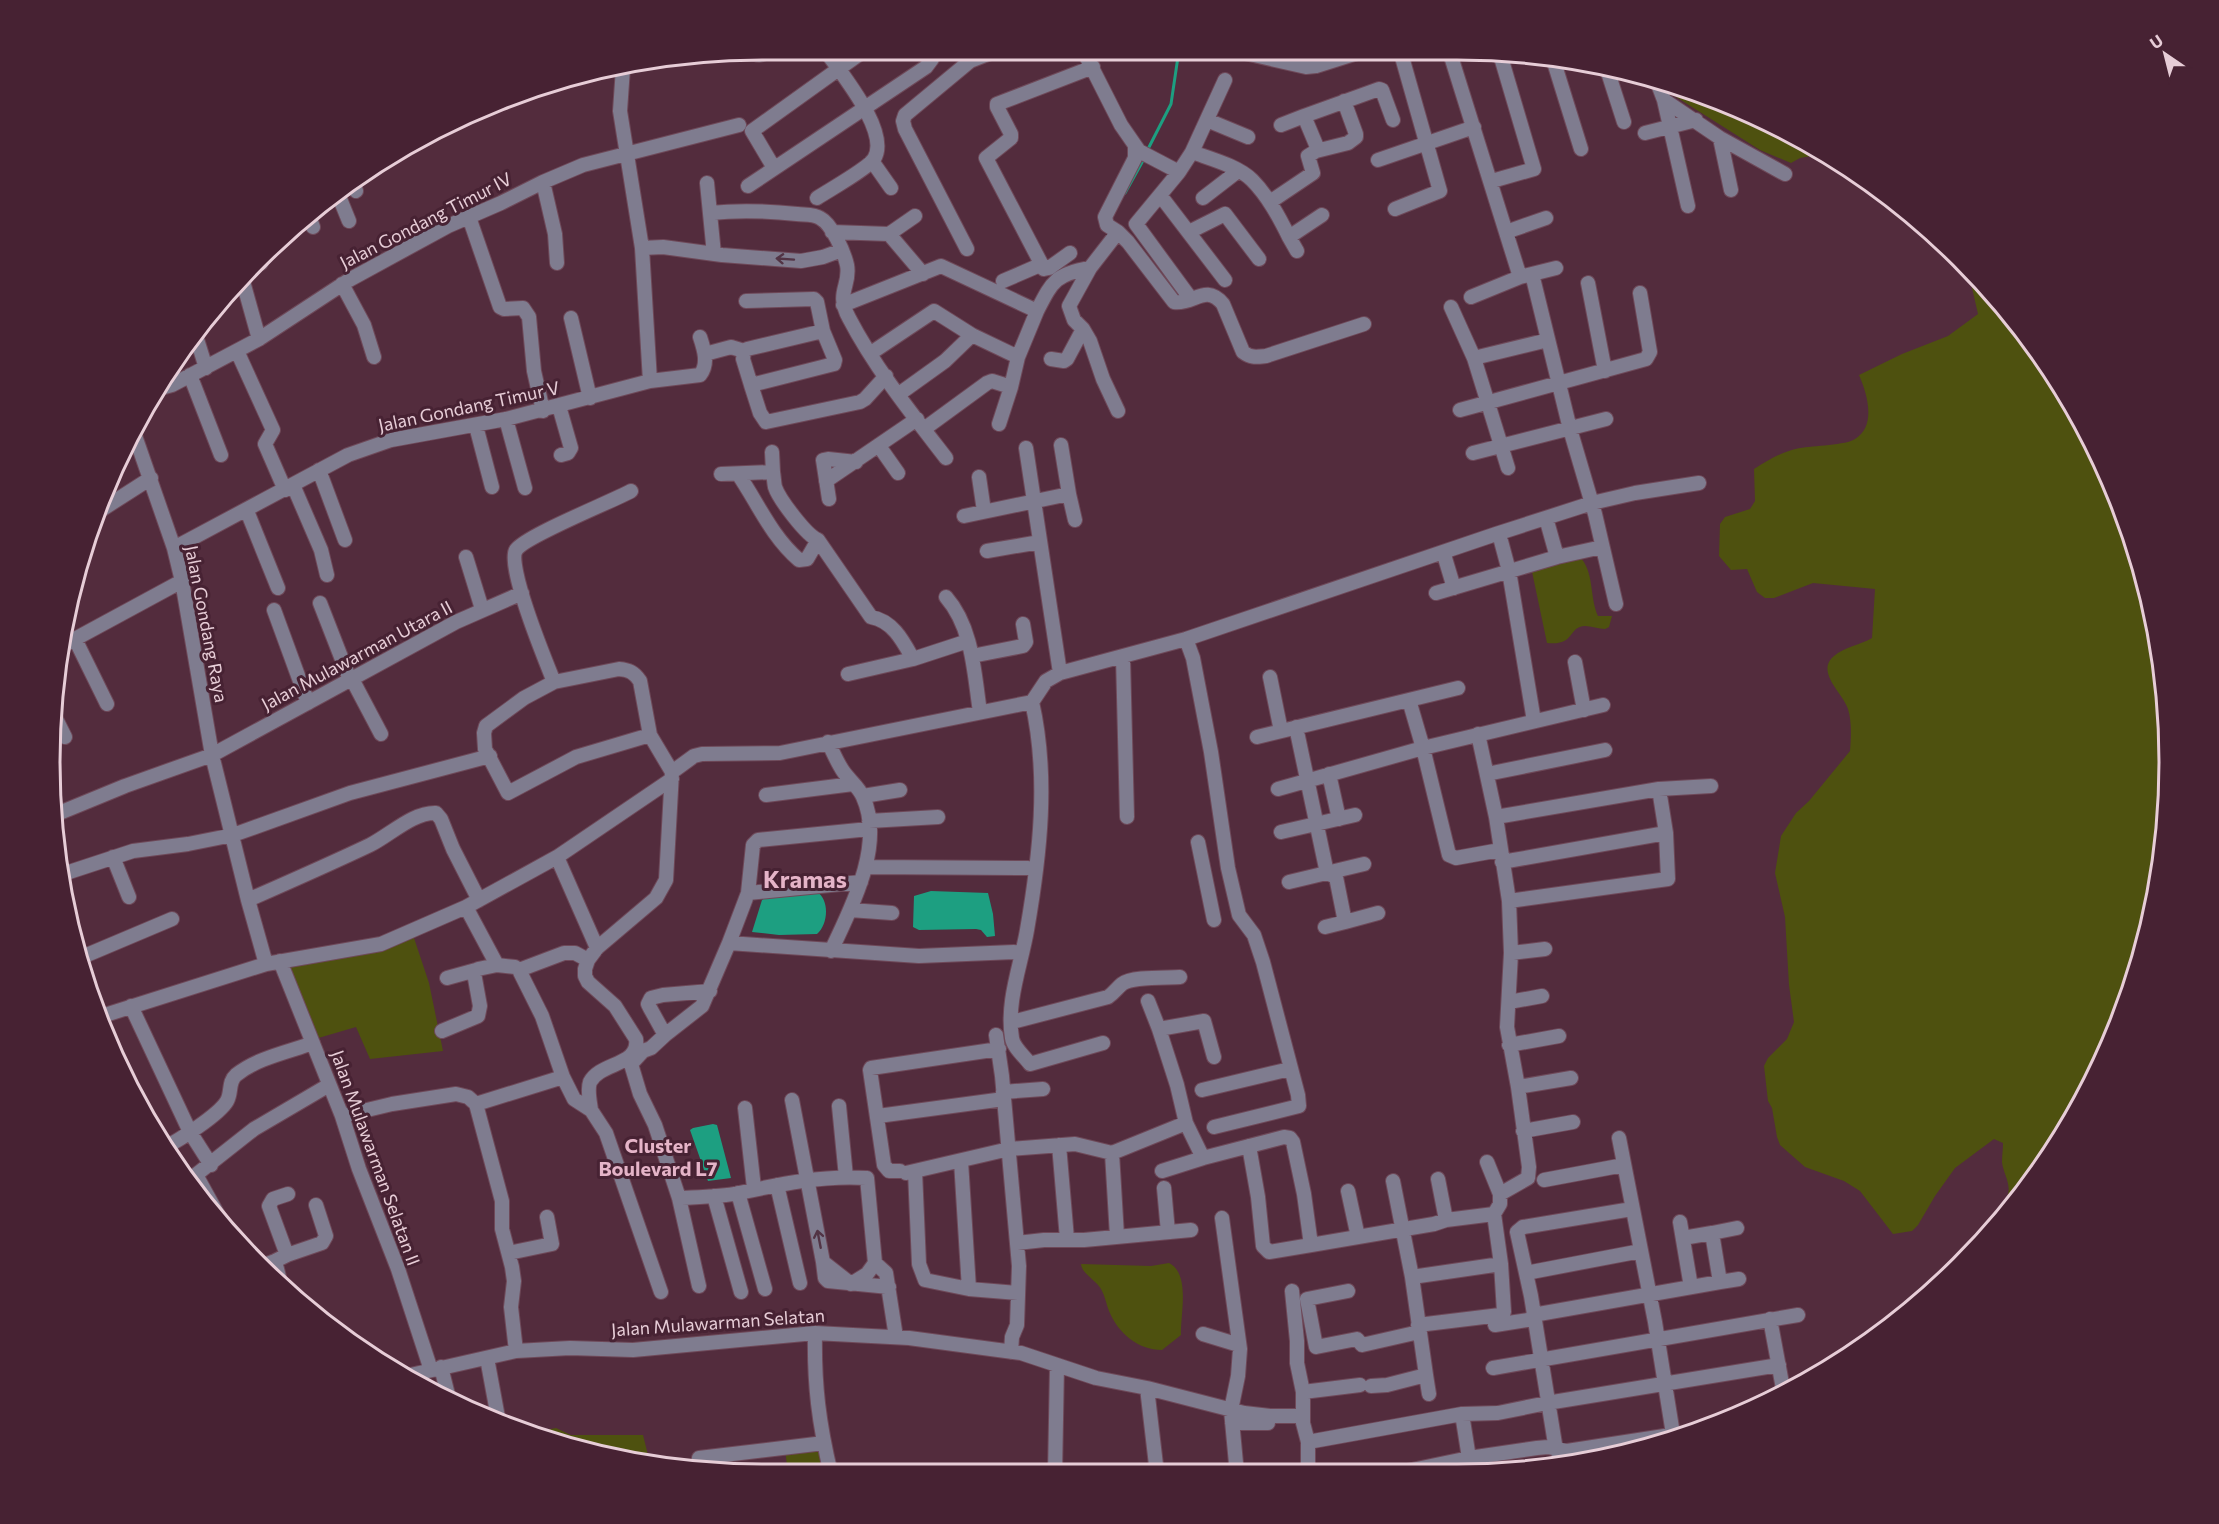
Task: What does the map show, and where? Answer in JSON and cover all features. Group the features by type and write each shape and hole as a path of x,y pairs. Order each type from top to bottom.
{"street":[{"path":"817,198 872,161 877,149 876,132 864,107 832,60"},
{"path":"774,168 752,131 851,60"},
{"path":"748,186 926,67 931,60"},
{"path":"967,249 904,129 903,121 904,116 975,60"},
{"path":"1089,60 1121,125 1137,149 1179,172"},
{"path":"1276,60 1306,67 1332,60"},
{"path":"1395,210 1440,192 1403,60"},
{"path":"1452,60 1492,181 1506,232 1526,276 1548,340 1570,429 1592,503 1616,604"},
{"path":"1492,181 1534,169 1502,62"},
{"path":"1070,253 1049,268 1040,265 986,158 988,154 1011,138 998,104 1093,67"},
{"path":"1555,67 1581,149"},
{"path":"623,74 620,111 642,248 650,381"},
{"path":"1609,77 1624,122"},
{"path":"1188,295 1136,224 1179,172 1192,152 1226,80"},
{"path":"1281,125 1381,89 1393,120"},
{"path":"1660,90 1688,206"},
{"path":"1664,100 1720,138 1785,174"},
{"path":"1270,202 1313,173 1308,156 1316,151 1348,143 1356,137 1344,101"},
{"path":"1304,116 1317,147 1316,151"},
{"path":"1207,120 1248,137"},
{"path":"1644,133 1696,120"},
{"name":"Jalan Gondang Timur IV","path":"170,386 259,339 342,284 448,226 543,182 583,165 739,125"},
{"path":"1378,160 1474,127"},
{"path":"1720,138 1731,190"},
{"path":"1137,149 1135,158 1105,218 1107,225 1128,242 1174,302 1180,303 1205,294 1218,298 1223,304 1243,352 1255,358 1364,324"},
{"path":"1192,152 1238,171 1251,179 1270,202 1297,251"},
{"path":"872,161 891,188"},
{"path":"1203,198 1238,171"},
{"path":"543,182 555,234 557,263"},
{"path":"707,183 714,254"},
{"path":"1160,195 1225,280"},
{"path":"341,201 349,221"},
{"path":"710,213 735,210 813,216 825,221 842,250 847,269 842,293 843,305 870,353 946,458"},
{"path":"1189,232 1225,214 1259,259"},
{"path":"1287,234 1322,215"},
{"path":"832,231 889,234 915,216"},
{"path":"469,217 501,307 504,309 525,308 529,317 534,371 543,411"},
{"path":"1506,232 1546,218"},
{"path":"1118,232 1090,268 1069,306 1074,320 1090,340 1103,379 1118,411"},
{"path":"889,234 923,274"},
{"path":"642,248 663,247 714,254 801,261 823,257 842,250"},
{"path":"1004,281 1040,265"},
{"path":"843,305 942,267 949,268 1037,311"},
{"path":"999,424 1018,357 1050,285 1056,279 1090,268"},
{"path":"1471,297 1526,276 1556,268"},
{"path":"1588,283 1605,371"},
{"path":"342,284 364,325 374,357"},
{"path":"245,288 259,339"},
{"path":"1460,410 1646,359 1650,356 1640,293"},
{"path":"746,301 814,298 817,302 823,331 835,360 834,364 752,386"},
{"path":"1451,307 1474,358 1508,468"},
{"path":"870,353 934,311 972,335 1018,357"},
{"path":"570,318 590,398"},
{"path":"1051,359 1066,359 1083,329"},
{"path":"700,337 705,354 731,347 744,351 823,331"},
{"path":"899,394 945,361 972,335"},
{"path":"1474,358 1548,340"},
{"path":"198,344 206,368"},
{"path":"237,351 273,430 265,444 321,550 327,575"},
{"path":"744,351 743,359 762,417 766,422 860,402 886,376"},
{"name":"Jalan Gondang Timur V","path":"174,548 348,455 392,440 476,426 543,411 650,381 700,375 704,371 705,354"},
{"path":"190,375 221,455"},
{"path":"826,481 879,446 987,383 992,381 1011,387"},
{"path":"559,406 571,448 568,453 561,455"},
{"path":"506,419 525,488"},
{"path":"1473,453 1606,419"},
{"path":"476,426 492,487"},
{"name":"Jalan Gondang Raya","path":"137,442 174,548 182,581 212,755 266,964"},
{"path":"1061,445 1075,520"},
{"path":"879,446 898,473"},
{"path":"1026,448 1060,673"},
{"path":"772,452 775,488 780,496 810,537 818,540 871,617 881,619 893,628 913,659"},
{"path":"829,499 822,463 825,459 856,462"},
{"path":"319,470 345,540"},
{"path":"721,474 774,472"},
{"path":"738,474 771,530 798,560 807,559 818,540"},
{"path":"979,477 984,512"},
{"path":"108,505 151,478"},
{"path":"1103,1043 1030,1064 1012,1041 1011,1004 1037,873 1041,809 1038,734 1032,702 1046,681 1060,673 1186,639 1592,503 1635,493 1699,483"},
{"path":"554,682 522,593 514,555 518,547 631,491"},
{"path":"964,516 1069,494"},
{"path":"247,511 278,588"},
{"path":"1548,525 1557,557"},
{"path":"1501,541 1509,571 1534,721"},
{"path":"987,551 1040,542"},
{"path":"1436,593 1557,557 1602,547"},
{"path":"466,556 482,609"},
{"path":"1445,558 1454,588"},
{"path":"70,641 182,581"},
{"name":"Jalan Mulawarman Utara II","path":"62,812 125,786 212,755 482,609 522,593"},
{"path":"946,597 963,624 972,656 980,712"},
{"path":"320,603 351,679 381,735"},
{"path":"274,610 308,703"},
{"path":"972,656 1023,646 1026,642 1023,624"},
{"path":"75,639 107,704"},
{"path":"1186,639 1193,658 1211,752 1230,879 1239,915 1254,935 1263,962 1299,1106 1214,1127"},
{"path":"848,674 913,659 968,641"},
{"path":"1124,657 1127,817"},
{"path":"1575,662 1584,710"},
{"path":"591,1110 589,1090 594,1077 631,1055 637,1045 636,1039 615,1005 588,982 585,976 588,960 597,948 656,898 666,880 672,776 650,735 640,681 635,674 619,669 554,682 524,698 486,726 484,742 487,753 508,794 576,758 650,735"},
{"path":"1270,678 1281,731"},
{"path":"1257,737 1458,688"},
{"path":"1409,700 1449,855 1456,858 1501,856 1666,833"},
{"path":"107,1014 266,964 381,944 479,900 557,857 672,776 694,756 780,753 1032,702"},
{"path":"1278,789 1423,748 1603,705"},
{"path":"1296,727 1327,873"},
{"path":"61,729 66,737"},
{"path":"1478,734 1496,817 1509,901 1511,953 1506,1027 1518,1087 1529,1167 1528,1178 1500,1194"},
{"path":"831,742 843,772 863,796 869,825 866,867 831,951"},
{"path":"1487,774 1605,750"},
{"path":"69,872 133,851 233,835 350,793 490,756"},
{"path":"1329,774 1340,819"},
{"path":"766,795 853,784"},
{"path":"1496,817 1659,789 1711,786"},
{"path":"1509,901 1668,879 1666,833 1659,789"},
{"path":"863,796 900,790"},
{"path":"248,900 373,843 419,816 436,813 441,819 453,849 479,900"},
{"path":"1281,832 1355,815"},
{"path":"699,1286 679,1198 655,1125 636,1083 631,1064 643,1051 698,1011 710,991 748,893 753,845 758,840 938,818"},
{"path":"1198,842 1214,920"},
{"path":"113,857 129,897"},
{"path":"557,857 597,948"},
{"path":"1289,882 1364,864"},
{"path":"866,867 1028,868"},
{"path":"1327,873 1336,877 1345,921"},
{"path":"1206,883 1230,879"},
{"path":"748,893 861,882"},
{"path":"466,906 497,964"},
{"path":"850,910 892,913"},
{"path":"1325,927 1378,912"},
{"path":"87,955 172,920"},
{"path":"729,943 919,956 1014,952"},
{"path":"1511,953 1545,949"},
{"path":"447,978 497,964 517,968 564,953 575,953 588,960"},
{"name":"Jalan Mulawarman Selatan II","path":"280,962 342,1116 359,1169 444,1388"},
{"path":"517,968 542,1016 563,1077 574,1099 591,1110 606,1133 661,1292"},
{"path":"442,1031 478,1016 480,1006 474,976 476,970"},
{"path":"1011,1022 1108,997 1116,992 1121,984 1129,980 1180,977"},
{"path":"664,1035 648,1004 651,998 710,991"},
{"path":"1509,1002 1542,996"},
{"path":"1148,1001 1159,1029 1186,1123 1203,1158"},
{"path":"131,1006 190,1132 211,1165"},
{"path":"1159,1029 1204,1021 1214,1057"},
{"path":"1509,1045 1559,1036"},
{"path":"1016,1352 1012,1337 1017,1325 1019,1266 1009,1149 998,1042 873,1067 870,1070 885,1167 889,1171 907,1171 1009,1149 1075,1144 1112,1153 1186,1123"},
{"path":"172,1143 223,1106 229,1095 232,1079 239,1073 255,1064 313,1043"},
{"path":"1202,1090 1290,1069"},
{"path":"476,1104 563,1077"},
{"path":"1518,1087 1571,1078"},
{"path":"195,1176 254,1129 329,1085"},
{"path":"878,1116 1043,1089"},
{"path":"342,1116 392,1104 456,1094 468,1097 476,1104 502,1201 502,1229 513,1281 511,1307 516,1351"},
{"path":"792,1100 824,1263 851,1284 889,1287"},
{"path":"839,1106 846,1177"},
{"path":"745,1108 754,1188"},
{"path":"1523,1131 1573,1122"},
{"path":"1162,1171 1249,1146 1284,1137 1290,1138 1293,1142 1305,1194 1311,1245"},
{"path":"1619,1138 1650,1294 1671,1430"},
{"path":"1059,1145 1067,1239"},
{"path":"1249,1146 1258,1197 1263,1246 1269,1252 1446,1220 1494,1214"},
{"path":"1112,1153 1117,1236"},
{"path":"961,1161 969,1289"},
{"path":"1348,1291 1306,1299 1316,1347 1357,1339 1362,1345 1419,1329 1503,1314 1505,1310 1501,1264 1494,1214 1500,1204 1500,1194 1487,1162"},
{"path":"1544,1180 1624,1165"},
{"path":"907,1171 919,1264 925,1280 969,1289 1018,1293"},
{"path":"679,1198 738,1193 754,1188 807,1180 867,1178 875,1263 867,1274 851,1284"},
{"path":"1438,1179 1446,1220"},
{"path":"1392,1181 1412,1277 1429,1394"},
{"path":"777,1185 800,1283"},
{"path":"1164,1188 1168,1232"},
{"path":"1348,1191 1358,1237"},
{"path":"738,1193 765,1289"},
{"path":"282,1273 281,1258 269,1206 273,1199 288,1194"},
{"path":"714,1196 741,1292"},
{"path":"270,1262 325,1240 326,1236 316,1206"},
{"path":"1556,1450 1517,1232 1519,1228 1632,1209"},
{"path":"508,1253 554,1251 547,1217"},
{"path":"1222,1218 1239,1345 1239,1376 1231,1416 1236,1464"},
{"path":"1680,1222 1691,1287"},
{"path":"1683,1238 1737,1228"},
{"path":"1017,1244 1191,1230"},
{"path":"1712,1233 1720,1282"},
{"path":"1526,1273 1641,1251"},
{"path":"875,1263 886,1273 896,1337"},
{"path":"1412,1277 1501,1264"},
{"path":"1495,1325 1650,1294 1740,1279"},
{"path":"1292,1291 1297,1362 1303,1392 1303,1419 1308,1442 1308,1464"},
{"path":"1493,1368 1797,1315"},
{"path":"1770,1319 1782,1384"},
{"path":"815,1333 814,1375 817,1404 829,1464"},
{"name":"Jalan Mulawarman Selatan","path":"417,1373 516,1351 570,1348 633,1350 815,1333 896,1337 1016,1352 1096,1378 1147,1388 1231,1416 1303,1419"},
{"path":"1203,1334 1239,1345"},
{"path":"487,1358 497,1413"},
{"path":"1055,1464 1057,1365"},
{"path":"1308,1442 1462,1414 1498,1413 1779,1365"},
{"path":"1303,1392 1365,1385 1387,1385 1426,1376"},
{"path":"1147,1388 1156,1464"},
{"path":"1462,1414 1469,1458"},
{"path":"1440,1464 1537,1448 1548,1447 1567,1451 1636,1441"},
{"path":"699,1458 824,1443"}],"shaded area":[{"path":"1673,95 1726,113 1811,156 1791,163 1760,150"},
{"path":"1971,285 2014,335 2041,372 2065,411 2106,493 2122,536 2146,625 2153,670 2159,762 2153,854 2146,899 2135,944 2106,1031 2065,1113 2041,1152 2006,1199 2008,1186 2002,1162 2003,1143 1994,1139 1955,1168 1912,1231 1893,1234 1860,1191 1844,1181 1805,1167 1780,1145 1772,1108 1768,1101 1764,1066 1768,1058 1787,1039 1794,1022 1789,985 1785,917 1775,873 1781,836 1796,813 1809,801 1850,751 1851,725 1848,709 1832,683 1827,669 1829,662 1838,653 1872,638 1875,589 1813,583 1774,598 1765,598 1757,592 1747,569 1731,570 1719,556 1720,524 1725,517 1750,509 1755,501 1754,469 1794,449 1851,441 1862,433 1868,418 1868,409 1859,375 1902,354 1948,336 1978,314"},
{"path":"1579,556 1590,577 1598,616 1612,616 1609,627 1605,629 1579,627 1563,642 1547,643 1531,567"},
{"path":"931,891 988,893 995,936 987,937 981,930 976,929 919,930 913,927 914,896"},
{"path":"817,892 824,901 826,913 821,930 817,934 779,935 752,932 762,900 766,897"},
{"path":"413,935 429,983 443,1051 370,1059 356,1027 315,1039 288,966"},
{"path":"717,1125 731,1178 708,1181 690,1130"},
{"path":"1169,1263 1176,1268 1182,1286 1181,1335 1162,1350 1145,1347 1123,1333 1109,1311 1101,1289 1084,1271 1081,1264 1151,1266"},
{"path":"556,1428 571,1435 643,1435 648,1455 625,1451 546,1430"},
{"path":"820,1441 826,1464 787,1464 785,1449"}],"waterway":[{"path":"1147,151 1171,104 1178,60"},
{"path":"1125,193 1145,157"}],"district":[{"name":"Kramas","path":"805,880"},
{"name":"Cluster Boulevard L7","path":"658,1158"}]}
